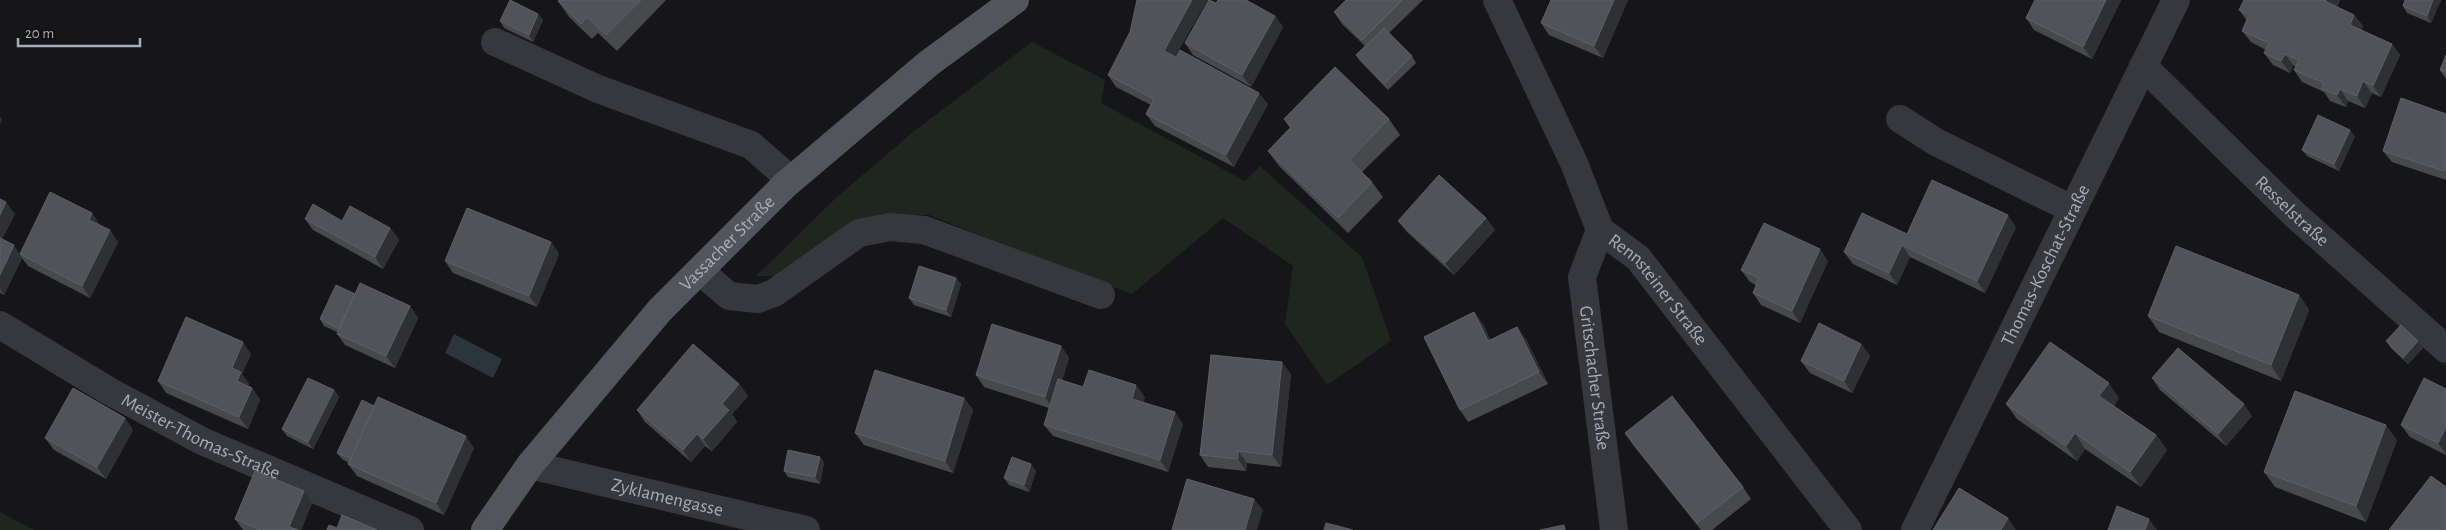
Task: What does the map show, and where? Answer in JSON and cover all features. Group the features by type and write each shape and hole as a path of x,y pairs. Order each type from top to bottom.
{"main road":[{"name":"Vassacher Straße","path":"485,530 530,465 660,310 791,180 928,63 1015,0"}],"street":[{"name":"Rennsteiner Straße","path":"1497,0 1574,163 1600,230 1638,258 1848,530"},
{"name":"Thomas-Koschat-Straße","path":"1915,530 2176,0"},
{"path":"495,42 598,88 752,145 791,180"},
{"name":"Resselstraße","path":"2143,66 2295,214 2446,349"},
{"path":"1900,119 1936,142 2072,209"},
{"path":"700,271 729,296 758,299 774,293 859,233 890,227 924,230 1100,295"},
{"name":"Gritschacher Straße","path":"1600,230 1582,277 1614,530"},
{"name":"Meister-Thomas-Straße","path":"0,325 109,391 202,441 410,530"},
{"name":"Zyklamengasse","path":"530,465 806,530"}],"shaded area":[{"path":"1032,42 1105,80 1101,103 1245,181 1260,166 1362,257 1391,341 1327,385 1285,324 1293,266 1223,218 1132,294 929,215 882,216 802,264 774,276 756,276 838,196 914,131"},
{"path":"454,334 502,359 493,378 445,353"},
{"path":"0,512 34,530 0,530"}],"building":[{"path":"510,0 538,14 529,35 500,21"},
{"path":"641,0 606,35 587,17 581,24 558,1"},
{"path":"1137,0 1192,0 1164,51 1176,57 1180,50 1259,93 1226,155 1146,114 1154,99 1108,75 1130,32"},
{"path":"1209,0 1216,3 1218,0 1246,0 1275,16 1242,75 1185,43"},
{"path":"1346,0 1402,0 1362,40 1334,12"},
{"path":"1551,0 1614,0 1594,46 1541,23"},
{"path":"2035,0 2106,0 2083,47 2026,18"},
{"path":"2244,0 2326,0 2354,15 2350,25 2392,44 2373,86 2363,81 2357,96 2340,89 2337,95 2322,89 2324,83 2294,70 2299,60 2285,54 2281,61 2264,53 2269,43 2242,31 2249,15 2239,10"},
{"path":"2405,0 2433,0 2427,16 2403,6"},
{"path":"1384,28 1412,56 1384,84 1356,55"},
{"path":"2446,55 2446,72 2440,70"},
{"path":"1335,67 1389,119 1349,160 1372,182 1338,218 1268,151 1291,127 1284,119"},
{"path":"2401,98 2446,114 2446,166 2444,171 2383,151"},
{"path":"2318,115 2350,130 2334,164 2302,150"},
{"path":"1439,175 1486,218 1445,263 1398,221"},
{"path":"1932,180 2008,215 1977,281 1902,245 1889,273 1844,252 1862,213 1907,234"},
{"path":"50,192 92,213 89,220 110,230 82,286 20,254"},
{"path":"0,199 6,202 0,215"},
{"path":"313,204 342,221 350,206 390,228 375,257 305,219"},
{"path":"467,208 551,242 529,296 445,261"},
{"path":"1764,223 1820,249 1792,311 1753,293 1759,278 1741,270"},
{"path":"0,238 14,245 0,275"},
{"path":"2176,246 2299,295 2271,365 2148,316"},
{"path":"919,266 956,278 946,310 909,298"},
{"path":"360,283 410,306 386,356 337,334"},
{"path":"336,285 355,294 339,329 320,319"},
{"path":"1474,312 1488,341 1517,327 1539,372 1460,410 1424,337"},
{"path":"186,317 243,342 232,368 241,372 237,381 252,388 239,417 158,381"},
{"path":"1819,323 1861,344 1844,381 1801,361"},
{"path":"992,324 1061,346 1045,397 976,375"},
{"path":"2401,325 2418,341 2403,358 2386,341"},
{"path":"2050,342 2109,383 2099,396 2156,435 2130,472 2075,433 2066,446 2006,404"},
{"path":"693,344 739,384 722,404 729,410 703,439 697,434 683,450 637,410"},
{"path":"2178,348 2244,404 2218,434 2152,378"},
{"path":"1211,355 1282,362 1272,455 1238,451 1238,459 1200,455"},
{"path":"875,370 964,398 945,461 855,433"},
{"path":"1089,370 1136,385 1132,399 1175,412 1160,460 1044,425 1058,379 1083,387"},
{"path":"308,378 334,390 308,442 282,429"},
{"path":"2424,378 2446,389 2446,427 2438,443 2401,425"},
{"path":"73,388 125,418 97,467 45,438"},
{"path":"2295,391 2386,425 2356,506 2264,472"},
{"path":"1672,396 1743,487 1697,523 1625,433"},
{"path":"378,397 466,436 436,503 348,464"},
{"path":"362,400 374,406 351,459 337,453"},
{"path":"788,450 820,457 815,477 784,471"},
{"path":"1012,457 1031,464 1024,485 1004,478"},
{"path":"255,471 304,491 289,527 298,530 261,530 235,519"},
{"path":"2431,476 2446,487 2446,530 2389,530"},
{"path":"1187,479 1254,499 1245,530 1172,530"},
{"path":"1959,488 2008,518 2001,530 1933,530"},
{"path":"2117,506 2149,519 2145,530 2108,530"},
{"path":"342,515 377,530 327,530 329,525 337,528"},
{"path":"1326,523 1353,530 1324,530"},
{"path":"1564,525 1565,530 1540,530"}]}
